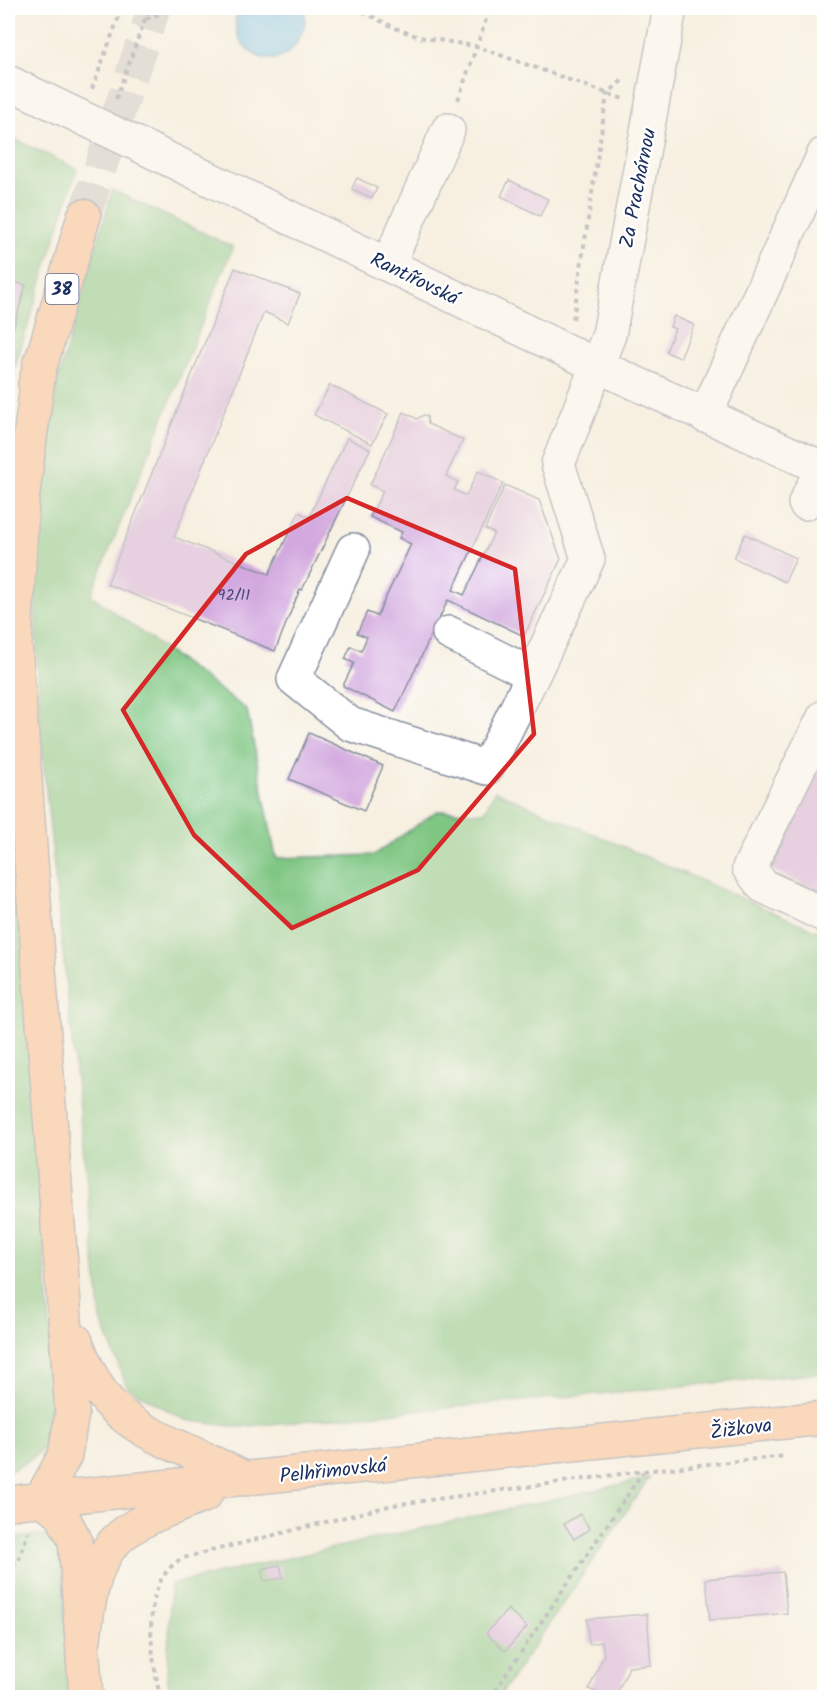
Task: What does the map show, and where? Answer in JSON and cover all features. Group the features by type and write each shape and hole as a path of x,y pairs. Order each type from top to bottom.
{"main road":[{"name":"38","path":"8,489 40,362 84,216"},
{"path":"40,362 22,500 15,645 72,1413 70,1435 56,1475 41,1499 60,1512 75,1540 84,1639 86,1698"},
{"path":"65,1308 86,1366 112,1406 129,1422 152,1436 246,1479"},
{"name":"Žižkova","path":"658,1437 825,1418"},
{"name":"Pelhřimovská","path":"8,1503 658,1437"},
{"path":"84,1639 92,1581 113,1542 135,1524 153,1515 246,1479"}],"street":[{"name":"Za Prachárnou","path":"353,550 294,679 350,723 487,768 588,559 558,464 609,335 670,8"},
{"name":"Rantířovská","path":"8,82 598,366 823,468"},
{"path":"388,265 448,129"},
{"path":"705,416 825,154"},
{"path":"805,502 823,468"},
{"path":"449,633 532,675"},
{"path":"825,717 749,868 763,886 825,915"}],"path":[{"path":"82,118 122,8"},
{"path":"116,99 149,8"},
{"path":"145,19 173,8"},
{"path":"355,8 419,37 475,46 607,94 572,320"},
{"path":"448,129 490,8"},
{"path":"160,1698 154,1656 153,1608 162,1574 170,1565 183,1558 393,1505 643,1472 790,1456"},
{"path":"490,1698 643,1472"},
{"path":"8,1574 20,1557 28,1530"}],"highlighted area":[{"path":"347,498 515,569 534,734 418,870 292,928 194,835 123,710 246,554"}],"green space":[{"path":"8,136 77,169 8,389"},
{"path":"112,190 233,247 91,595 247,710 276,858 374,855 437,811 484,812 495,791 824,934 824,1373 238,1427 185,1420 127,1387 101,1320 40,732 34,580 39,515 58,379"},
{"path":"8,766 57,1416 51,1436 40,1451 8,1472"},
{"path":"649,1478 499,1697 172,1697 167,1677 171,1584"},
{"path":"40,1535 55,1539 63,1558 69,1697 8,1697 8,1539"}],"water":[{"path":"266,8 304,8 305,15 304,28 291,50 280,57 269,59 258,56 248,49 240,40 236,28 236,16"}],"building":[{"path":"357,178 377,188 372,198 352,189"},
{"path":"509,180 548,199 540,216 501,196"},
{"path":"235,268 300,294 288,323 264,312 174,537 269,574 299,512 309,517 347,438 370,449 302,590 300,589 275,651 107,584"},
{"path":"10,281 26,285 8,346 8,288"},
{"path":"674,316 694,325 680,358 666,352 675,329 670,327"},
{"path":"330,385 388,414 372,444 314,415"},
{"path":"404,412 417,419 423,415 427,416 428,424 463,440 446,476 458,482 454,490 466,496 478,471 503,483 453,590 464,595 494,533 485,529 505,485 539,500 561,559 524,636 448,600 395,712 343,686 354,663 345,659 351,646 361,651 367,637 357,633 367,612 377,616 411,544 399,538 402,532 370,517 383,491 370,485"},
{"path":"745,534 796,558 785,582 734,558"},
{"path":"309,733 383,766 364,811 289,779"},
{"path":"824,754 824,895 769,869"},
{"path":"580,1514 590,1529 574,1539 564,1524"},
{"path":"280,1565 283,1578 264,1581 261,1569"},
{"path":"783,1572 787,1613 710,1620 706,1579"},
{"path":"508,1609 527,1627 505,1651 486,1633"},
{"path":"647,1614 651,1665 629,1667 615,1698 608,1698 589,1689 604,1655 602,1642 589,1644 587,1619"}],"tunnel":[{"path":"84,216 154,8"}]}
